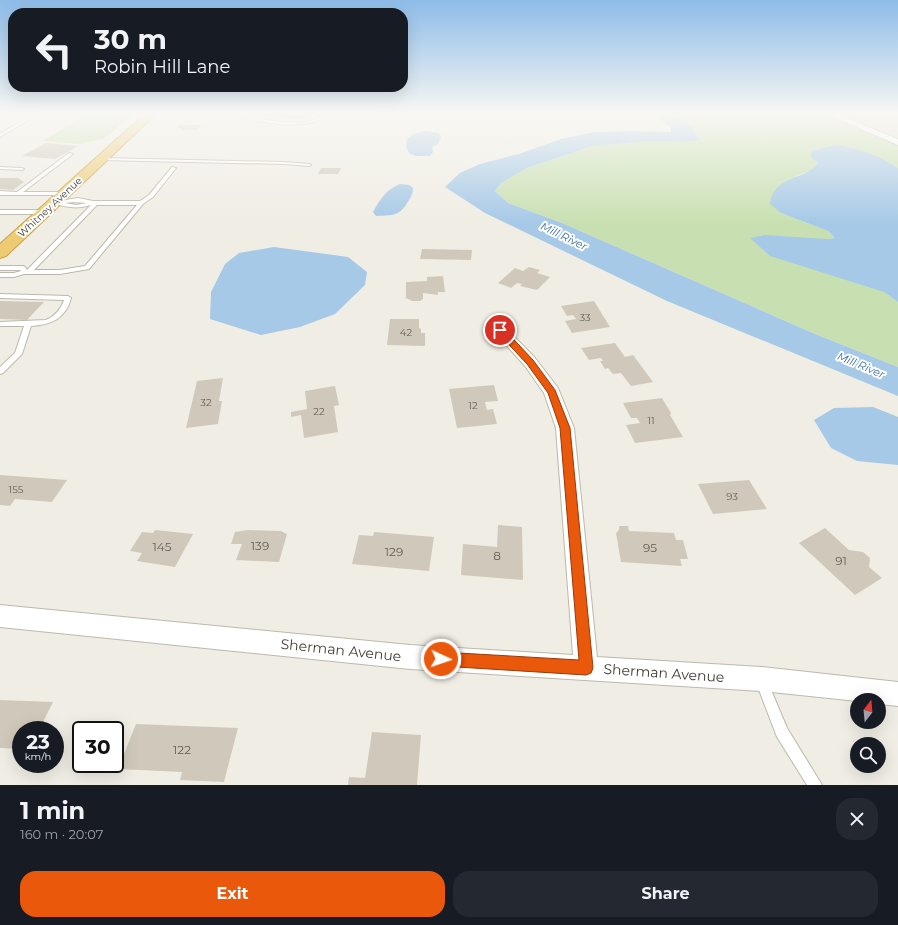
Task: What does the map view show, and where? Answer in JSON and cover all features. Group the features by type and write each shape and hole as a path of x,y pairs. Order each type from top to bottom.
{"highway":[{"name":"Whitney Avenue","path":"0,253 112,150"}],"street":[{"path":"500,330 530,362 552,392 565,428 586,668"},
{"name":"Sherman Avenue","path":"0,616 410,657 761,679 898,694"}],"lane":[{"path":"17,194 71,154"},
{"path":"102,159 284,163 309,165"},
{"path":"0,168 22,169"},
{"path":"0,275 14,276 27,272 60,272 87,268 141,203 151,196 174,168"},
{"path":"0,193 17,194 64,206 84,206 94,203 141,203"},
{"path":"0,212 55,203"},
{"path":"27,272 94,203"},
{"path":"83,216 90,216"},
{"path":"121,216 130,216"},
{"path":"71,228 79,228"},
{"path":"111,228 120,228"},
{"path":"0,268 23,268 27,272"},
{"path":"0,296 68,298 68,303 56,317 49,322 2,325"},
{"path":"0,371 18,354 28,323"},
{"path":"761,679 782,732 815,785"}],"green space":[{"path":"582,150 817,150 812,151 810,156 818,163 814,169 796,176 781,213 828,231 835,238 827,239 884,292 898,302 898,367 815,334 562,223 508,203 495,191 501,183 527,168"},
{"path":"858,150 898,150 898,168 878,157"}],"water":[{"path":"408,150 433,150 433,152 430,156 416,156 409,153"},
{"name":"Mill River","path":"531,150 582,150 527,168 501,183 495,191 508,203 562,223 815,334 898,367 898,396 667,301 485,213 445,187 460,173 480,164"},
{"path":"817,150 857,150 883,159 898,168 898,302 884,292 770,256 750,238 765,235 827,239 835,238 828,231 781,213 770,204 772,195 777,188 813,168 818,163 810,156 812,151"},
{"path":"400,184 409,185 413,188 412,196 404,208 398,213 376,216 373,212 381,199 387,192"},
{"path":"274,247 348,257 367,272 365,285 335,314 300,327 261,335 210,319 211,292 225,264 239,253"},
{"path":"873,407 898,417 898,465 857,461 831,448 814,420 834,408"}],"building":[{"path":"34,150 72,150 55,159 22,156"},
{"path":"321,168 341,168 338,174 318,174"},
{"path":"0,178 18,178 24,182 13,190 0,189"},
{"path":"422,249 472,250 471,260 420,259"},
{"path":"529,267 540,270 537,273 550,277 537,290 520,286 522,284 517,283 511,288 498,283 515,268 523,271"},
{"path":"443,276 445,292 438,292 438,295 423,293 423,299 420,301 412,301 406,298 406,282 427,281 427,277"},
{"path":"0,301 44,302 27,320 0,319"},
{"path":"594,301 610,327 572,333 565,321 576,319 573,315 567,316 561,306"},
{"path":"390,319 419,319 419,328 421,329 421,333 425,333 425,346 387,345"},
{"path":"615,343 625,357 633,355 653,382 631,386 621,373 613,374 608,368 605,369 600,361 603,361 601,358 589,360 581,348"},
{"path":"223,378 219,401 222,401 218,424 186,428 197,381"},
{"path":"494,385 498,401 485,402 487,410 493,409 497,424 457,428 449,389"},
{"path":"335,386 339,405 334,406 338,432 304,438 301,415 291,417 291,412 307,409 305,391"},
{"path":"662,398 683,437 635,443 626,425 640,423 637,418 631,418 623,403"},
{"path":"0,475 67,480 52,502 15,499 10,506 0,505"},
{"path":"749,480 767,509 713,514 698,484"},
{"path":"498,525 522,527 523,580 461,575 463,544 497,547"},
{"path":"619,526 628,526 629,531 674,533 676,540 683,540 688,559 680,559 682,566 621,562 616,533 619,530"},
{"path":"825,528 849,550 863,552 870,558 869,567 882,578 855,595 799,543"},
{"path":"155,530 193,534 175,567 137,561 142,553 130,551 142,532 153,533"},
{"path":"248,530 281,531 287,534 279,562 236,560 242,544 231,544 235,532"},
{"path":"374,532 434,537 429,571 352,564 359,535 373,536"},
{"path":"0,700 53,702 44,721 12,721 12,749 0,748"},
{"path":"136,724 238,728 224,782 180,780 182,772 124,769 124,754"},
{"path":"372,732 421,735 417,785 348,785 349,777 365,778"}],"route":[{"path":"441,659 586,668 565,428 552,392 530,362 500,330"}]}
